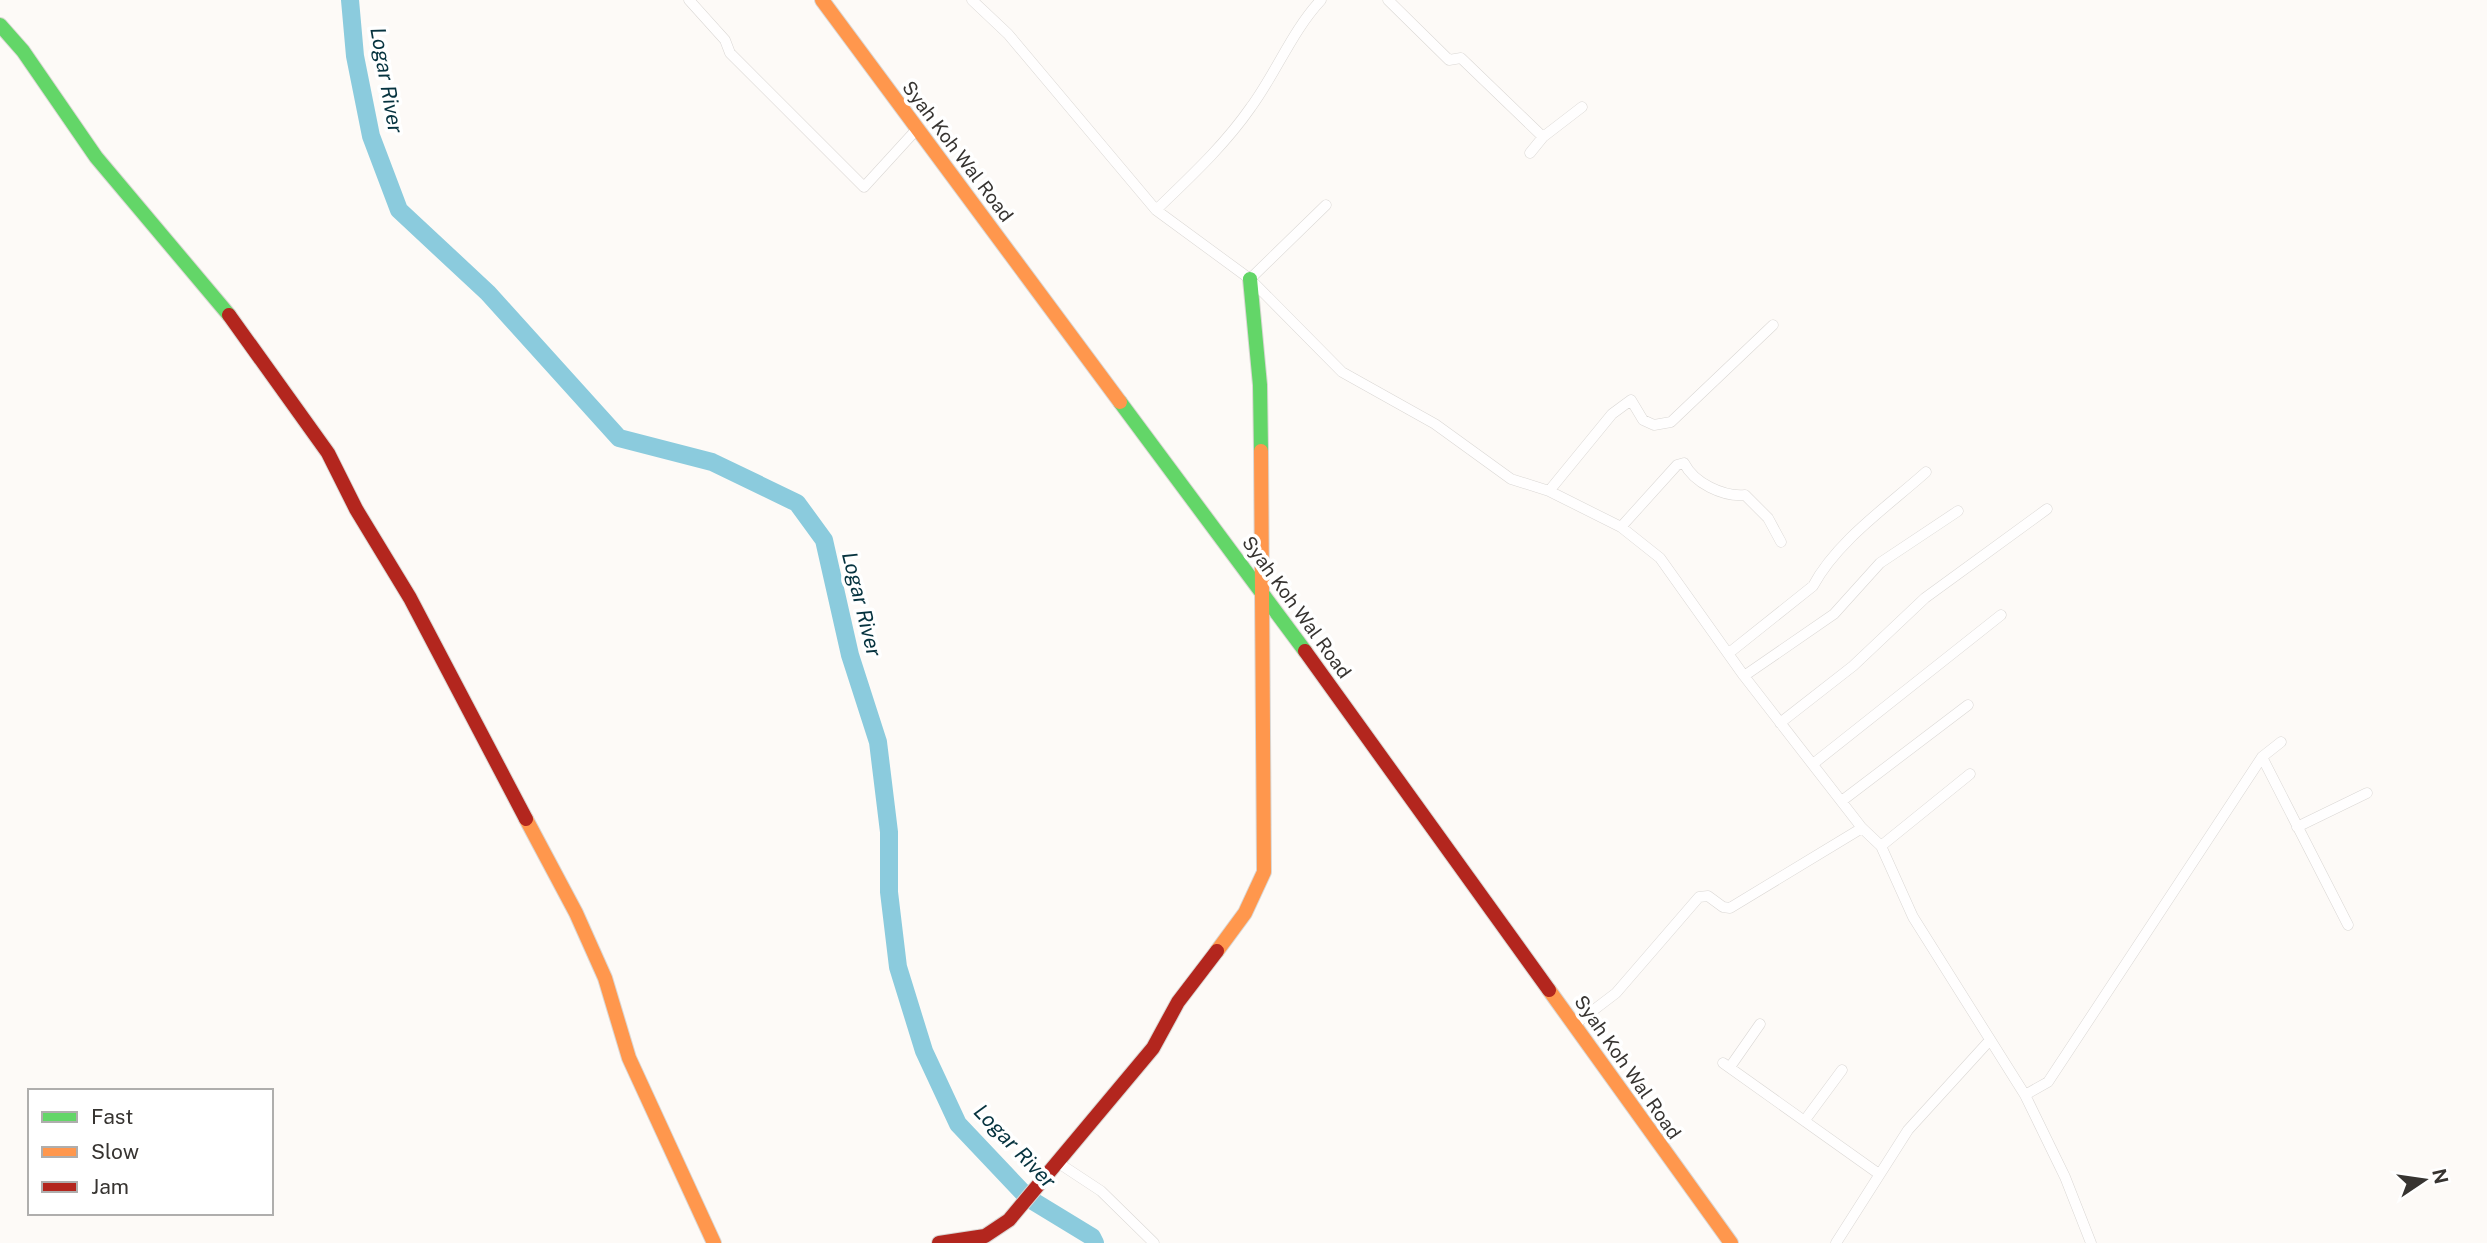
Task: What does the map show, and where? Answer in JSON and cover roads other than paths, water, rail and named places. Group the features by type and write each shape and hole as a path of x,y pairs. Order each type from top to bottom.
{"street":[{"path":"689,0 725,40 730,53 864,187 918,129"},
{"name":"Syah Koh Wal Road","path":"822,0 1263,593 1731,1243"},
{"path":"972,0 1008,34 1156,210 1250,279 1342,372 1435,424 1511,479 1549,491 1621,527 1660,558 1780,723 1843,800 1862,828 1881,846 1913,916 2025,1095 2065,1177 2091,1243"},
{"path":"1156,210 1211,156 1251,107 1308,14 1321,0"},
{"path":"1388,0 1449,61 1461,58 1543,136"},
{"path":"0,25 23,51 96,157 235,322 328,453 356,509 410,598 576,913 605,978 629,1058 714,1243"},
{"path":"1530,153 1543,136 1582,107"},
{"path":"1250,279 1326,205"},
{"path":"939,1243 978,1240 997,1232 1009,1220 1153,1048 1178,1002 1245,913 1264,872 1260,385 1250,279"},
{"path":"1549,491 1612,414 1631,400 1643,419 1654,425 1671,422 1773,325"},
{"path":"1621,527 1677,465 1684,463 1689,474 1729,496 1745,495 1768,518 1782,542"},
{"path":"1729,653 1813,586 1820,573 1848,541 1926,472"},
{"path":"1780,723 1853,666 1925,598 2047,509"},
{"path":"1744,676 1834,614 1880,563 1958,511"},
{"path":"1813,764 2001,615"},
{"path":"1843,800 1968,705"},
{"path":"2025,1095 2048,1082 2262,758 2281,742"},
{"path":"2262,758 2348,925"},
{"path":"1881,846 1970,774"},
{"path":"2297,827 2367,793"},
{"path":"1574,1024 1616,993 1699,897 1708,896 1723,907 1730,908 1862,828"},
{"path":"1760,1024 1727,1065 1880,1174"},
{"path":"1836,1243 1908,1130 1990,1040"},
{"path":"1805,1119 1842,1070"},
{"path":"1057,1162 1101,1191 1154,1243"}],"waterway":[{"name":"Logar River","path":"350,0 355,56 371,136 399,210 488,293 619,438 712,462 797,503 824,540 850,655 878,742 889,832 889,892 898,967 924,1051 958,1124 1028,1198 1092,1237 1095,1243"}]}
